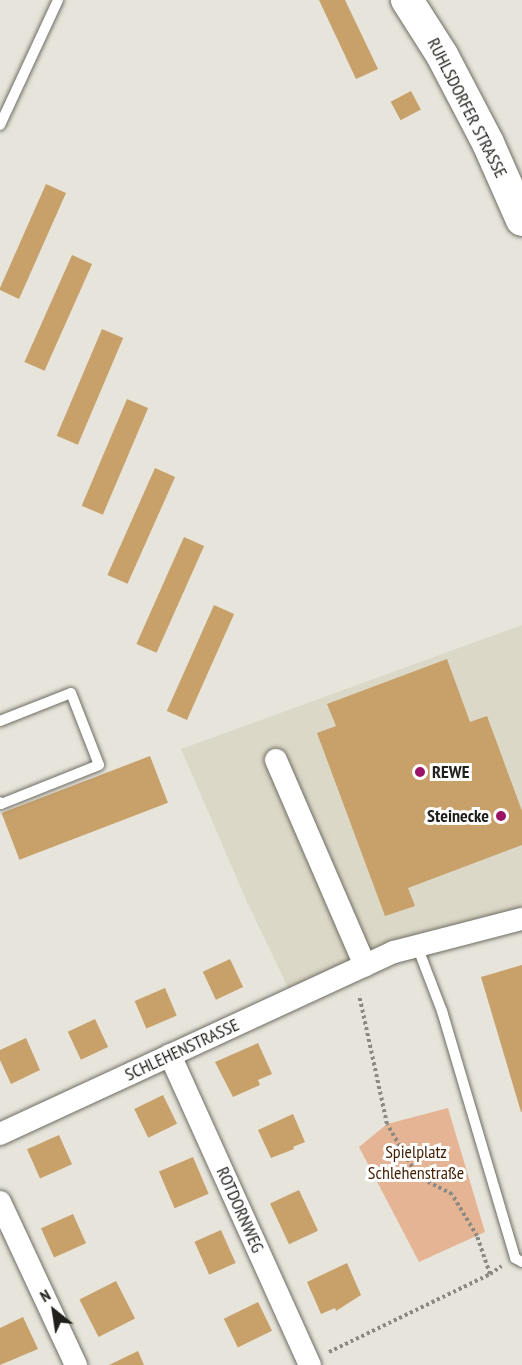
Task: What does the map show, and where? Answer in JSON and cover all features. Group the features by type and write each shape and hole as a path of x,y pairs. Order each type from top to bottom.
{"main road":[{"name":"RUHLSDORFER STRASSE","path":"407,0 441,55 483,133 522,220"}],"street":[{"path":"276,760 359,968"},
{"name":"SCHLEHENSTRASSE","path":"0,1134 394,952 522,919"},
{"name":"ROTDORNWEG","path":"170,1055 309,1363"},
{"path":"0,1202 76,1365"}],"lane":[{"path":"0,124 58,0"},
{"path":"0,721 71,693 99,765 1,804 0,802"},
{"path":"417,946 442,1011 515,1258 522,1262"}],"path":[{"path":"309,1363 490,1274 477,1236 452,1194 418,1178 387,1124 359,968"}],"shaded area":[{"path":"522,625 522,919 293,998 247,902 181,749"}],"green space":[{"name":"Spielplatz Schlehenstraße","path":"448,1108 485,1232 419,1262 359,1147 387,1124"}],"building":[{"path":"319,0 345,0 378,69 356,79"},
{"path":"411,91 421,110 401,120 391,102"},
{"path":"46,184 66,193 19,299 0,288"},
{"path":"72,255 92,264 45,371 24,362"},
{"path":"102,329 123,338 78,445 57,436"},
{"path":"127,399 148,408 103,515 82,506"},
{"path":"155,468 175,477 128,584 107,575"},
{"path":"184,537 204,546 157,653 136,644"},
{"path":"214,605 234,614 187,720 167,711"},
{"name":"REWE","path":"447,659 470,722 487,716 522,811 522,845 408,888 415,906 385,916 317,733 336,726 327,704"},
{"path":"150,756 168,803 19,860 2,813"},
{"path":"230,959 243,987 216,1000 203,972"},
{"path":"522,965 522,1112 521,1112 481,977"},
{"path":"165,988 177,1016 146,1029 135,1001"},
{"path":"95,1019 108,1047 81,1060 68,1032"},
{"path":"26,1038 40,1070 11,1084 0,1060 0,1050"},
{"path":"258,1043 272,1074 258,1080 260,1085 233,1097 215,1062"},
{"path":"163,1095 177,1124 148,1138 134,1109"},
{"path":"293,1114 305,1142 271,1158 258,1130"},
{"path":"59,1135 72,1164 40,1178 27,1149"},
{"path":"193,1157 209,1194 175,1208 159,1171"},
{"path":"299,1190 318,1231 289,1244 270,1204"},
{"path":"73,1214 86,1243 54,1257 41,1228"},
{"path":"221,1230 236,1263 209,1275 195,1242"},
{"path":"347,1263 361,1295 336,1311 335,1308 321,1314 307,1282"},
{"path":"116,1281 135,1318 99,1337 79,1300"},
{"path":"258,1302 272,1331 238,1347 224,1319"},
{"path":"23,1317 38,1349 0,1365 0,1328"},
{"path":"138,1351 144,1365 109,1365"}],"place":[{"name":"REWE","path":"420,772"},
{"name":"Steinecke","path":"501,816"}]}
